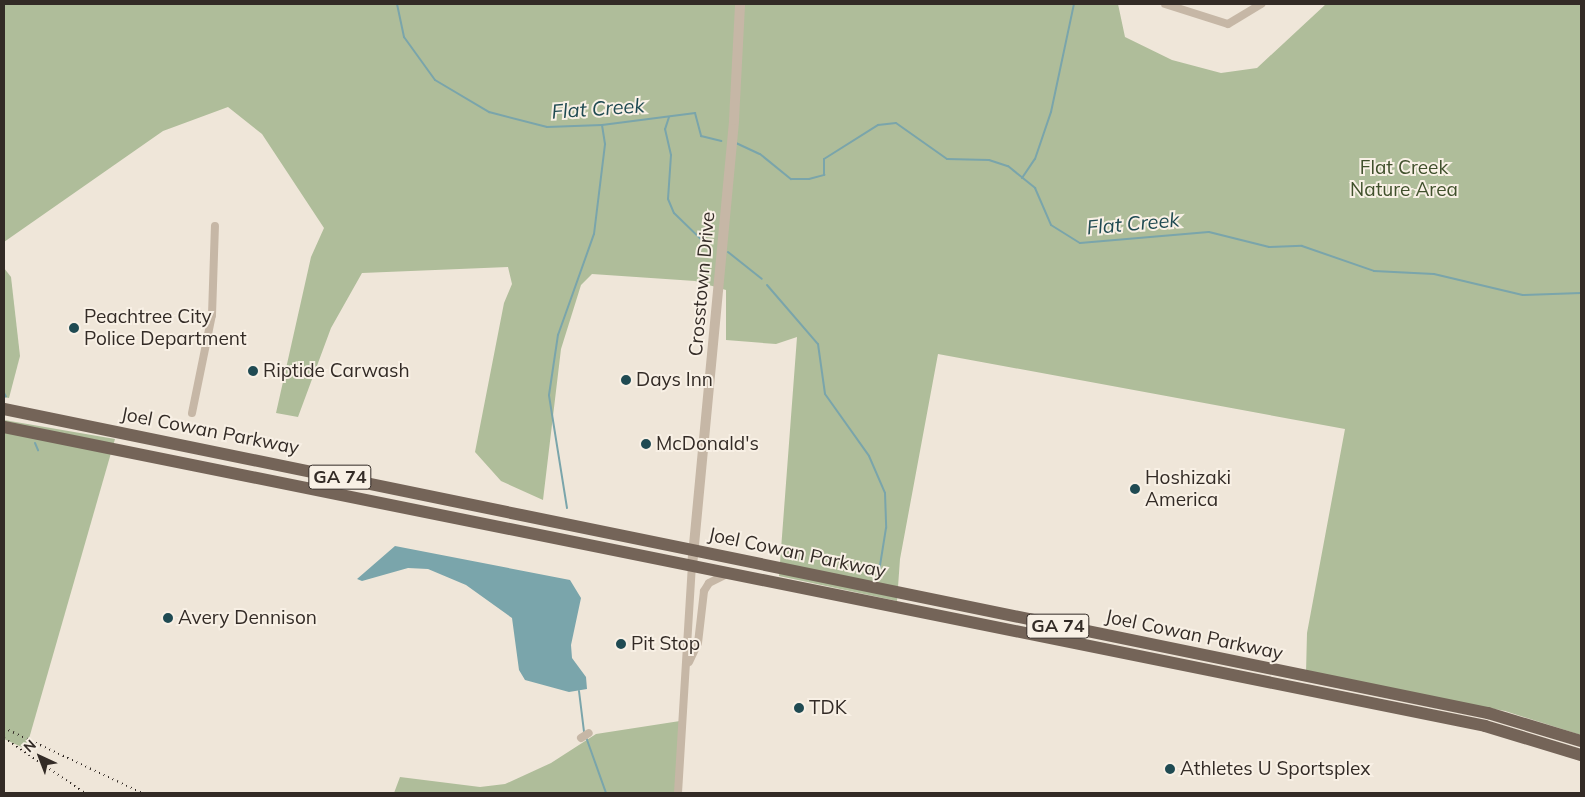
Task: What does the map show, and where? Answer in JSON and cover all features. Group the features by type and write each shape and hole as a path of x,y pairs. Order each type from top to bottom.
{"main road":[{"name":"Joel Cowan Parkway","path":"4,409 695,550 1233,664 1488,713 1581,741"},
{"name":"Joel Cowan Parkway","path":"4,427 729,573 1231,677 1485,726 1581,755"}],"street":[{"name":"Crosstown Drive","path":"692,566 695,550 740,4"},
{"path":"1166,4 1228,24 1261,4"},
{"path":"192,413 212,315 215,226"},
{"path":"678,793 692,566"},
{"path":"687,666 698,643 704,591 709,583 729,573"},
{"path":"1231,677 1233,664"},
{"path":"581,738 589,733"}],"green space":[{"name":"Flat Creek Nature Area","path":"4,4 1118,4 1125,37 1172,60 1221,73 1257,68 1326,4 1581,4 1581,735 1505,711 1306,673 1307,633 1345,429 938,354 900,559 897,601 779,576 797,337 776,344 726,340 726,290 695,281 592,274 581,285 561,349 543,500 501,481 475,452 504,303 512,284 508,267 362,273 331,328 298,417 276,413 311,257 324,228 262,134 228,107 163,131 4,242"},
{"path":"4,268 11,277 20,356 9,398 4,397"},
{"path":"4,420 115,439 26,749 4,739"},
{"path":"680,721 675,793 394,793 400,777 480,787 505,784 551,763 596,734"}],"water":[{"path":"395,546 570,580 581,598 571,645 572,658 586,677 587,689 569,692 525,680 519,670 512,618 466,585 428,569 408,568 362,581 357,579"}],"waterway":[{"name":"Flat Creek","path":"397,4 404,37 435,80 489,112 547,127 602,125 695,113 701,136 721,141"},
{"path":"1022,178 1035,159 1051,112 1074,4"},
{"path":"669,117 665,129 671,155 668,199 674,213 710,248"},
{"name":"Flat Creek","path":"736,143 760,154 791,179 809,179 824,175 824,159 878,125 896,123 947,159 989,160 1008,166 1035,188 1051,225 1080,243 1209,232 1269,247 1302,246 1374,271 1434,274 1523,295 1581,293"},
{"path":"567,508 549,395 558,335 594,234 605,144 602,125"},
{"path":"728,252 762,279"},
{"path":"767,285 818,344 825,394 869,456 885,493 886,528 878,578"},
{"path":"4,393 6,397"},
{"path":"35,443 38,450"},
{"path":"579,691 584,732"},
{"path":"586,737 606,793"}],"railway":[{"path":"4,728 142,793"},
{"path":"4,738 85,793"}],"place":[{"name":"Peachtree City Police Department","path":"74,328"},
{"name":"Riptide Carwash","path":"253,371"},
{"name":"Days Inn","path":"626,380"},
{"name":"McDonald's","path":"646,444"},
{"name":"Hoshizaki America","path":"1135,489"},
{"name":"Avery Dennison","path":"168,618"},
{"name":"Pit Stop","path":"621,644"},
{"name":"TDK","path":"799,708"},
{"name":"Athletes U Sportsplex","path":"1170,769"}]}
